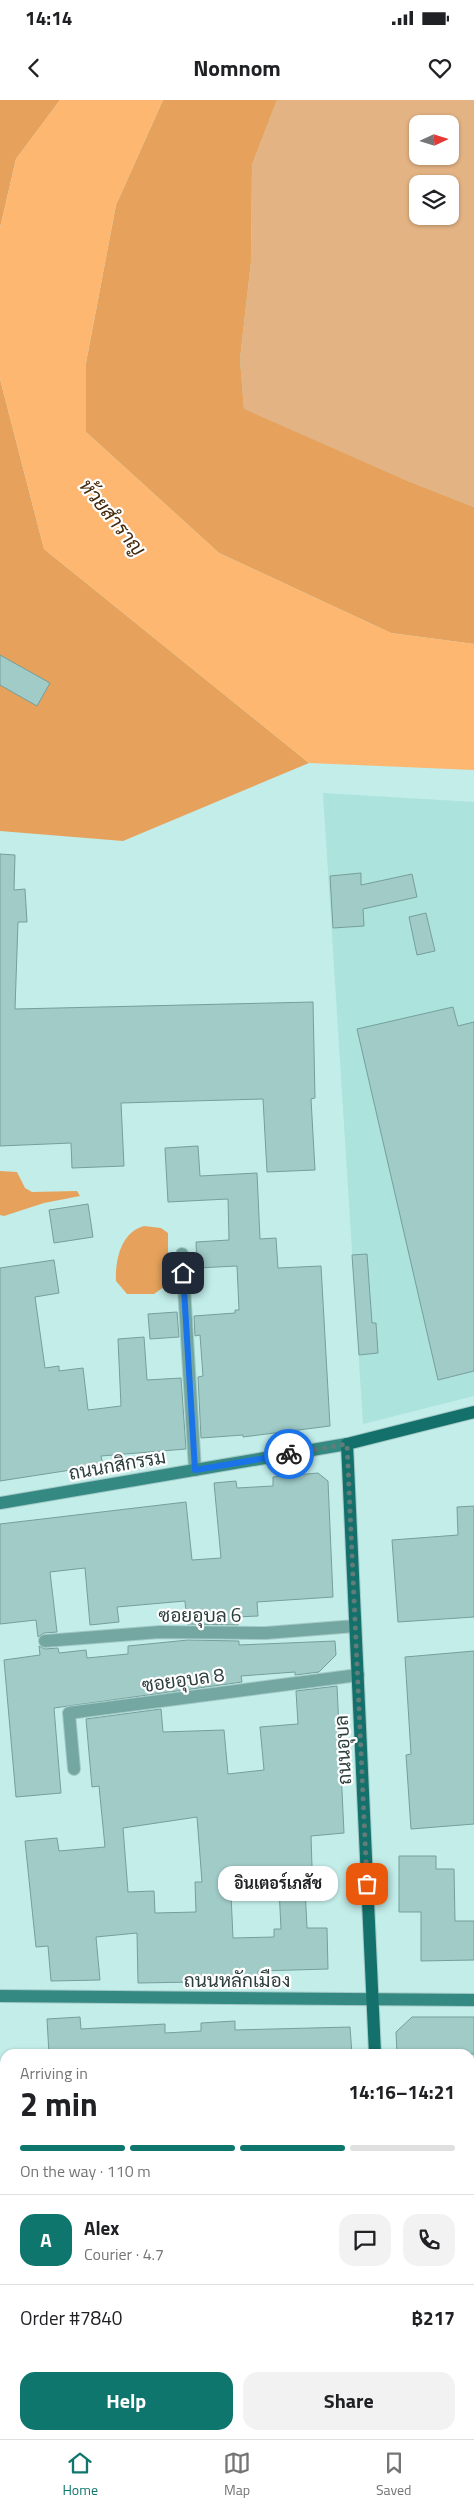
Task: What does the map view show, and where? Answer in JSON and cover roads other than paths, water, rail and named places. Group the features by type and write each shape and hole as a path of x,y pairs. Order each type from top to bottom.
{"main road":[{"name":"ถนนกสิกรรม","path":"347,1444 474,1412"},
{"name":"ถนนอุบล","path":"347,1444 375,2049"}],"street":[{"path":"182,1254 195,1470"},
{"name":"ถนนกสิกรรม","path":"0,1503 347,1444"},
{"name":"ซอยอุบล 6","path":"45,1641 160,1632 266,1633 355,1626"},
{"name":"ซอยอุบล 8","path":"74,1769 69,1713 358,1675"},
{"name":"ถนนหลักเมือง","path":"0,1996 474,2000"}],"water":[{"name":"ห้วยสำราญ","path":"60,100 163,100 116,205 86,363 86,432 219,553 391,633 474,644 474,770 309,763 44,549 0,379 0,228 16,159"}],"place":[{"name":"อินเตอร์เภสัช","path":"367,1884"}]}
